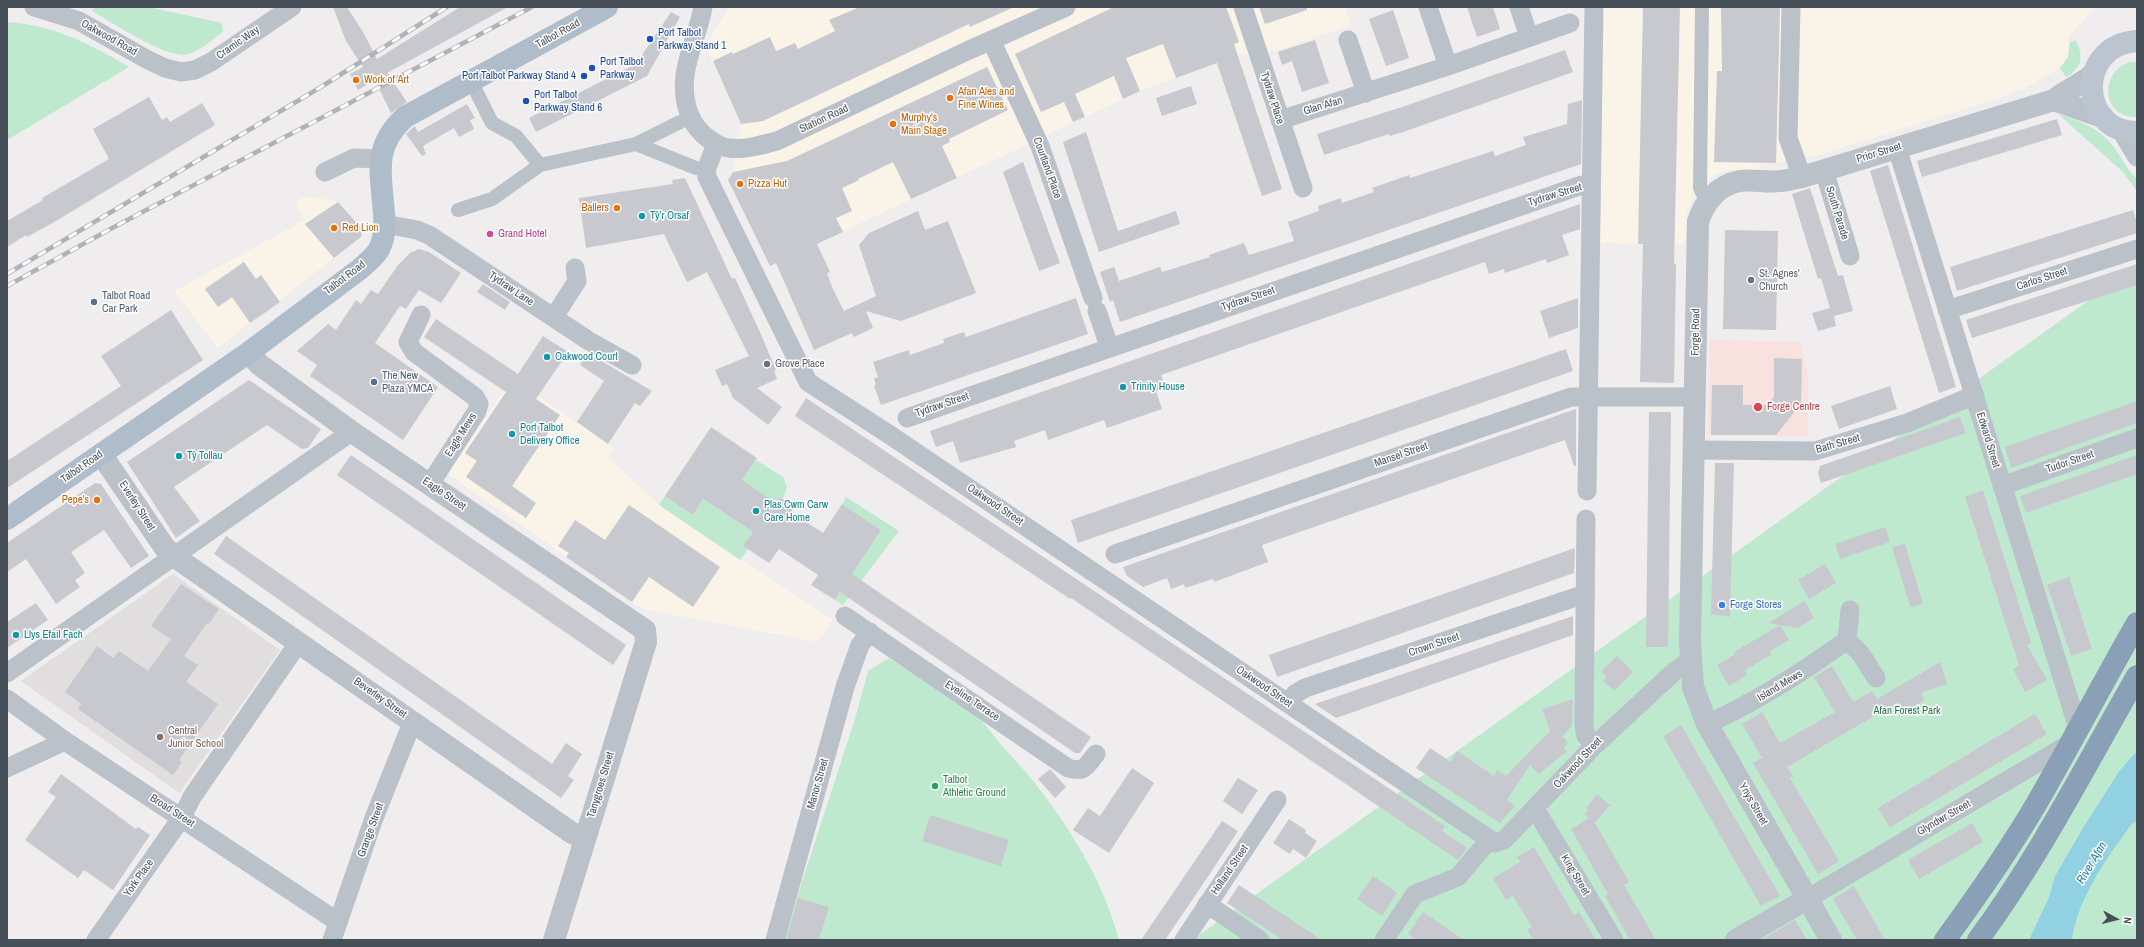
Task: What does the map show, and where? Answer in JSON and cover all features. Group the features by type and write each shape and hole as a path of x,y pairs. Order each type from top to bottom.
{"highway":[{"path":"1946,940 1988,882 2038,801 2137,623"},
{"path":"1978,940 2006,902 2055,821 2137,676"}],"main road":[{"name":"Talbot Road","path":"7,519 248,353 360,269 376,254 384,238 385,224 381,159 385,142 390,132 405,117 607,7"},
{"path":"2120,126 2096,106 2092,93 2092,75 2099,61 2108,51 2119,44 2137,41"}],"street":[{"name":"Oakwood Road","path":"34,7 79,21 165,68 181,72"},
{"name":"Cramic Way","path":"181,72 194,70 211,62 292,7"},
{"name":"Station Road","path":"703,7 685,74 684,94 688,111 694,124 704,136 716,144 727,148 748,149 777,141 991,40 1066,7"},
{"name":"Tydraw Place","path":"1243,7 1303,188"},
{"path":"1428,7 1448,66"},
{"path":"1519,7 1529,37"},
{"path":"1586,491 1594,7"},
{"path":"1702,7 1700,188 1707,202"},
{"path":"1791,7 1797,85 1788,138 1802,177"},
{"name":"Glan Afan","path":"1280,120 1448,66 1570,23"},
{"name":"Courtland Place","path":"991,40 1040,146 1109,346"},
{"path":"1348,40 1366,92"},
{"name":"Prior Street","path":"1707,202 1718,190 1740,181 1780,181 1802,177 2054,100 2063,92 2082,83 2092,75"},
{"path":"475,89 492,123 516,136 540,165"},
{"path":"2054,100 2120,126 2137,157"},
{"path":"458,210 492,200 540,165 636,144 680,122"},
{"path":"636,144 696,168"},
{"name":"Oakwood Street","path":"716,144 706,170 707,177 808,382 897,439 1489,840 1495,843 1504,840 1534,811 1594,745 1676,670 1691,661"},
{"name":"Edward Street","path":"1897,148 2077,725 2076,733"},
{"path":"325,172 354,158 381,159"},
{"name":"South Parade","path":"1824,170 1850,256"},
{"name":"Tydraw Street","path":"907,418 1109,346 1582,185 1590,185"},
{"name":"Forge Road","path":"1691,661 1693,450 1698,222 1707,202"},
{"name":"Tydraw Lane","path":"385,224 417,230 429,236 554,317 632,365"},
{"name":"Carlos Street","path":"1947,310 2137,249"},
{"path":"554,317 577,282 575,268"},
{"name":"Eagle Mews","path":"421,315 401,344 414,352 475,398 479,404 477,411 430,484"},
{"name":"Eagle Street","path":"248,353 260,365 349,430 645,630"},
{"name":"Bath Street","path":"1693,450 1815,451 1907,423 1975,395"},
{"name":"Mansel Street","path":"1115,554 1571,396 1695,397"},
{"path":"7,673 175,557 344,437 349,430"},
{"name":"Tudor Street","path":"2002,486 2137,438"},
{"name":"Everley Street","path":"101,454 164,548 175,557"},
{"path":"1586,519 1584,725 1586,736 1594,745"},
{"name":"Beverley Street","path":"175,557 415,722 498,783 572,833 585,838"},
{"name":"Crown Street","path":"1288,703 1295,694 1305,688 1585,594"},
{"path":"1850,610 1847,640 1862,654 1876,678"},
{"name":"Eveline Terrace","path":"845,616 1068,768 1078,771 1085,768 1096,754"},
{"name":"Tanygroes Street","path":"554,940 646,642 645,630"},
{"name":"Manor Street","path":"775,940 845,687 860,645 870,632"},
{"name":"Island Mews","path":"1708,724 1759,699 1807,669 1847,640"},
{"name":"York Place","path":"96,940 182,817 192,797 299,642"},
{"name":"Ynys Street","path":"1691,661 1693,687 1708,724 1831,940"},
{"name":"Broad Street","path":"7,699 65,741 182,817 338,922"},
{"name":"Grange Street","path":"332,940 374,818 408,733 415,722"},
{"name":"Glyndwr Street","path":"1807,899 2064,748 2071,742 2076,733"},
{"path":"7,768 65,741"},
{"name":"Holland Street","path":"1184,940 1277,800"},
{"name":"King Street","path":"1534,811 1540,817 1614,940"},
{"path":"1384,940 1415,894 1458,877 1489,840"},
{"path":"1736,940 1807,899"},
{"path":"1207,904 1260,940"}],"shaded area":[{"path":"729,7 1345,7 1351,25 1274,51 1242,54 1140,91 770,266 728,180 733,172 741,124 705,46"},
{"path":"1603,7 2096,7 2069,36 2068,57 2060,68 2029,86 2000,98 1818,155 1776,163 1761,163 1760,171 1728,170 1716,174 1700,188 1691,201 1686,216 1686,239 1683,245 1600,243"},
{"path":"313,197 338,202 362,229 361,237 218,348 174,291 305,220 295,202 302,198"},
{"name":"Forge Centre","path":"1710,340 1800,342 1808,374 1808,436 1708,435"},
{"path":"512,378 614,448 608,457 659,505 833,620 818,642 642,609 448,474"},
{"name":"Central Junior School","path":"173,574 280,650 179,793 21,681"}],"green space":[{"path":"95,7 148,7 222,23 223,32 189,54 168,52 140,39 92,11"},
{"path":"7,22 56,31 86,43 129,67 7,140"},
{"path":"2076,40 2081,57 2080,62 2075,70 2066,77 2060,68 2068,57 2070,42"},
{"path":"2130,62 2137,62 2137,117 2125,115 2117,110 2111,103 2108,94 2109,84 2113,75 2120,68"},
{"path":"2058,114 2074,119 2104,136 2137,179 2137,191 2123,172"},
{"name":"Afan Forest Park","path":"2137,266 2137,940 1192,940"},
{"path":"756,460 783,477 787,487 783,499 779,497 775,503 748,492 729,461 747,473"},
{"path":"665,496 693,515 703,499 753,532 744,546 748,549 740,560 659,505"},
{"path":"846,497 899,531 843,605 835,600 881,530 842,504"},
{"name":"Talbot Athletic Ground","path":"889,658 942,691 973,713 982,721 1025,771 1059,815 1088,864 1101,889 1119,940 783,940 855,719 868,671"}],"water":[{"name":"River Afan","path":"2137,751 2137,820 2130,826 2094,880 2080,909 2072,940 2029,940 2049,897 2055,876 2083,828 2120,770"}],"building":[{"path":"333,7 347,7 363,32 377,59 460,7 508,7 387,73 407,102 391,113 375,80 358,90 350,74 363,67 346,41"},
{"path":"860,7 1014,7 970,27 969,24 763,121 741,124 713,61 732,52 733,54 770,37 776,51 795,43 798,49 835,31 829,20"},
{"path":"1114,7 1226,7 1239,42 1234,44 1282,189 1262,196 1217,63 1176,78 1163,44 1126,58 1140,91 1123,99 1114,76 1075,94 1085,117 1073,122 1064,102 1041,112 1015,54"},
{"path":"1259,7 1307,7 1307,10 1265,24"},
{"path":"1467,7 1493,7 1500,29 1477,37"},
{"path":"1643,7 1680,7 1674,264 1676,264 1674,383 1640,382 1643,244 1638,244"},
{"path":"1721,7 1780,7 1776,163 1714,162 1717,71 1722,71"},
{"path":"1393,10 1409,58 1386,66 1369,19"},
{"path":"671,12 680,17 647,76 536,132 529,118 636,64"},
{"path":"1315,40 1329,83 1302,92 1292,61 1282,65 1278,52"},
{"path":"1565,50 1573,72 1406,131 1390,136 1389,134 1324,155 1317,134 1405,106"},
{"path":"987,67 1008,110 949,139 950,142 942,146 957,178 911,199 893,162 842,188 852,211 836,218 843,232 817,244 830,272 827,273 832,287 844,311 876,296 859,245 869,233 918,211 925,230 948,221 976,293 901,321 866,311 873,328 854,337 852,333 814,350 776,263 770,266 728,180 733,172 787,161"},
{"path":"1191,86 1197,104 1162,116 1156,98"},
{"path":"149,97 162,120 167,117 170,122 202,103 215,125 56,221 27,237 26,235 7,247 7,221 43,200 42,198 109,159 93,129"},
{"path":"1582,100 1581,164 1120,322 1113,300 1110,302 1100,272 1114,267 1119,281 1160,267 1162,272 1210,257 1209,255 1244,243 1249,255 1294,241 1288,222 1319,211 1318,206 1341,198 1342,203 1374,192 1372,188 1409,175 1410,178 1493,151 1495,156 1526,145 1523,137 1567,124 1568,104"},
{"path":"467,104 475,118 470,120 474,129 459,137 454,128 423,146 426,154 422,156 406,134 415,126 418,132"},
{"path":"2057,119 2062,135 1922,177 1917,161"},
{"path":"1086,132 1118,231 1176,211 1180,224 1099,252 1063,142"},
{"path":"1023,162 1060,263 1039,271 1003,172"},
{"path":"1888,165 1956,387 1939,393 1870,171"},
{"name":"Tŷ’r Orsaf","path":"685,178 732,279 735,278 776,370 774,371 777,379 757,388 782,407 768,425 733,398 727,384 722,386 715,370 749,356 707,272 687,282 664,234 586,248 579,198 673,184 672,180"},
{"path":"1810,188 1838,276 1843,275 1853,311 1834,316 1836,326 1818,331 1812,313 1830,308 1821,278 1818,279 1792,194"},
{"path":"338,202 362,229 361,237 334,258 305,224"},
{"path":"1580,204 1580,229 1562,235 1569,255 1547,263 1546,259 1505,273 1504,269 1489,274 1485,262 1161,375 1166,388 1156,391 1162,409 1107,428 1104,420 1048,440 1045,430 1014,441 1016,447 960,463 953,441 936,447 930,431"},
{"path":"2133,210 2137,223 2137,233 1957,291 1950,267"},
{"name":"St. Agnes' Church","path":"1725,230 1778,231 1776,330 1723,329"},
{"name":"The New Plaza YMCA","path":"419,249 429,252 461,273 441,303 419,290 406,309 400,306 375,343 438,387 403,440 310,376 317,365 297,351 328,324 336,330 356,300 361,304 371,290 378,294 398,265 410,253"},
{"path":"244,262 256,279 261,275 280,302 250,323 232,297 218,307 205,289"},
{"path":"2137,264 2137,285 1972,338 1966,320"},
{"path":"483,284 510,302 505,310 477,292"},
{"path":"1076,298 1088,334 881,405 874,386 876,385 874,379 878,377 873,362 909,350 910,355 944,343 943,339 964,332 966,337"},
{"path":"1578,298 1578,328 1549,338 1540,311"},
{"path":"171,310 203,360 7,488 7,461 121,386 101,356"},
{"name":"Port Talbot Delivery Office","path":"436,319 518,374 543,336 568,352 536,399 560,415 512,486 536,503 526,518 466,477 477,461 465,453 506,392 424,337"},
{"path":"1566,349 1573,371 1078,543 1071,520"},
{"path":"588,353 652,391 640,406 635,403 608,444 577,422 604,381 580,365"},
{"path":"1774,358 1802,359 1801,404 1776,435 1711,435 1712,385 1743,385 1743,405 1766,405 1774,397"},
{"name":"Tŷ Tollau","path":"249,380 321,429 308,448 302,449 267,425 174,487 200,521 176,538 127,462"},
{"path":"1890,386 1897,409 1839,429 1831,406"},
{"path":"806,398 1445,826 1442,831 1467,848 1463,854 1458,860 1071,598 1070,599 795,416"},
{"path":"2137,401 2137,423 2011,468 2005,447"},
{"path":"1576,409 1576,466 1574,466 1565,440 1262,545 1268,562 1214,582 1213,579 1185,588 1184,584 1171,589 1167,578 1143,587 1127,576 1123,567"},
{"path":"1649,412 1671,412 1668,647 1646,647"},
{"path":"1960,417 1966,433 1821,483 1818,473 1820,466"},
{"name":"Plas Cwm Carw Care Home","path":"711,427 757,458 742,480 776,503 779,497 795,507 791,512 823,533 842,504 881,530 852,574 1091,737 1080,753 1075,753 840,592 835,600 811,585 818,575 779,549 769,563 743,546 753,532 703,499 693,515 665,496"},
{"path":"351,455 626,645 613,665 337,475"},
{"path":"2137,455 2137,474 2026,513 2020,496"},
{"path":"1715,463 1734,463 1730,617 1711,614"},
{"path":"95,483 101,484 149,556 131,568 104,530 71,552 85,573 75,580 80,587 56,604 26,559 7,572 7,543"},
{"path":"1983,490 2031,643 2027,645 2047,680 2025,692 2013,669 2019,665 1965,497"},
{"path":"629,505 720,567 693,607 649,577 632,602 566,557 569,553 558,546 575,520 605,540"},
{"path":"1885,527 1890,542 1840,559 1835,544"},
{"path":"226,536 552,764 566,743 582,754 568,776 574,780 561,798 214,554"},
{"path":"1905,544 1923,604 1910,607 1892,547"},
{"path":"1575,548 1574,573 1277,677 1269,655"},
{"path":"1825,564 1836,583 1809,599 1798,580"},
{"path":"2069,577 2092,649 2071,656 2047,585"},
{"path":"181,584 219,609 209,624 207,623 184,656 198,665 186,682 218,704 179,760 182,762 173,775 78,709 81,704 65,692 97,646 113,658 119,651 148,671 171,639 151,626"},
{"path":"1805,601 1814,618 1798,628 1768,623"},
{"name":"Llys Efail Fach","path":"36,603 48,620 7,648 7,622"},
{"path":"1573,616 1573,635 1336,718 1315,704"},
{"path":"1780,625 1789,640 1770,651 1772,654 1745,670 1747,675 1729,686 1717,665 1735,654 1734,652"},
{"path":"1617,656 1633,672 1614,691 1603,681 1607,677 1601,671"},
{"path":"1940,662 1947,684 1921,693 1925,700 1904,712 1898,702 1787,767 1793,776 1790,778 1839,861 1818,874 1753,763 1762,758 1742,724 1762,712 1780,743 1835,712 1814,677 1832,666 1853,702 1872,691 1877,699"},
{"path":"1573,699 1572,726 1562,736 1568,742 1564,748 1567,751 1539,774 1530,765 1507,800 1515,806 1500,823 1416,768 1430,748 1451,762 1457,751 1494,776 1497,770 1506,776 1550,731 1542,709"},
{"path":"2035,714 2047,734 1890,827 1878,808"},
{"path":"1681,725 1780,896 1761,906 1663,736"},
{"path":"1132,768 1154,783 1109,853 1073,830 1088,808 1100,816"},
{"path":"1050,769 1066,787 1055,798 1038,779"},
{"path":"61,774 136,829 138,827 150,835 113,890 84,870 78,878 25,840 56,797 48,792"},
{"path":"1238,778 1258,790 1242,814 1223,801"},
{"path":"1597,794 1610,805 1595,823 1629,882 1624,885 1656,940 1630,940 1605,896 1608,894 1571,829 1589,818 1585,814 1588,810 1586,808"},
{"path":"930,815 1009,840 1001,866 922,841"},
{"path":"1289,819 1306,830 1305,833 1317,841 1306,858 1293,849 1290,854 1273,843"},
{"path":"1222,821 1238,831 1165,940 1141,940"},
{"path":"1972,823 1983,842 1919,879 1908,860"},
{"path":"1534,847 1574,915 1579,912 1596,940 1533,940 1527,930 1532,927 1513,896 1506,900 1493,878 1520,862 1517,857"},
{"path":"1373,876 1397,893 1382,916 1357,899"},
{"path":"1239,885 1321,940 1283,940 1227,903"},
{"path":"1854,886 1885,940 1857,940 1833,899"},
{"path":"798,898 829,907 819,940 786,940"},
{"path":"1423,912 1464,940 1416,940 1408,934"},
{"path":"1795,920 1807,940 1761,940"}],"railway":[{"path":"7,274 321,87 447,7"},
{"path":"7,286 114,227 532,7"}],"place":[{"name":"Port Talbot Parkway Stand 1","path":"650,39"},
{"name":"Port Talbot Parkway","path":"592,68"},
{"name":"Port Talbot Parkway Stand 4","path":"584,76"},
{"name":"Work of Art","path":"356,80"},
{"name":"Afan Ales and Fine Wines","path":"950,98"},
{"name":"Port Talbot Parkway Stand 6","path":"526,101"},
{"name":"Murphy's Main Stage","path":"893,124"},
{"name":"Pizza Hut","path":"740,184"},
{"name":"Ballers","path":"617,208"},
{"name":"Tŷ’r Orsaf","path":"642,216"},
{"name":"Red Lion","path":"334,228"},
{"name":"Grand Hotel","path":"490,234"},
{"name":"St. Agnes' Church","path":"1751,280"},
{"name":"Talbot Road Car Park","path":"94,302"},
{"name":"Oakwood Court","path":"547,357"},
{"name":"Grove Place","path":"767,364"},
{"name":"The New Plaza YMCA","path":"374,382"},
{"name":"Trinity House","path":"1123,387"},
{"name":"Forge Centre","path":"1758,407"},
{"name":"Port Talbot Delivery Office","path":"512,434"},
{"name":"Tŷ Tollau","path":"179,456"},
{"name":"Pepe's","path":"97,500"},
{"name":"Plas Cwm Carw Care Home","path":"756,511"},
{"name":"Forge Stores","path":"1722,605"},
{"name":"Llys Efail Fach","path":"16,635"},
{"name":"Central Junior School","path":"160,737"},
{"name":"Talbot Athletic Ground","path":"935,786"}]}
